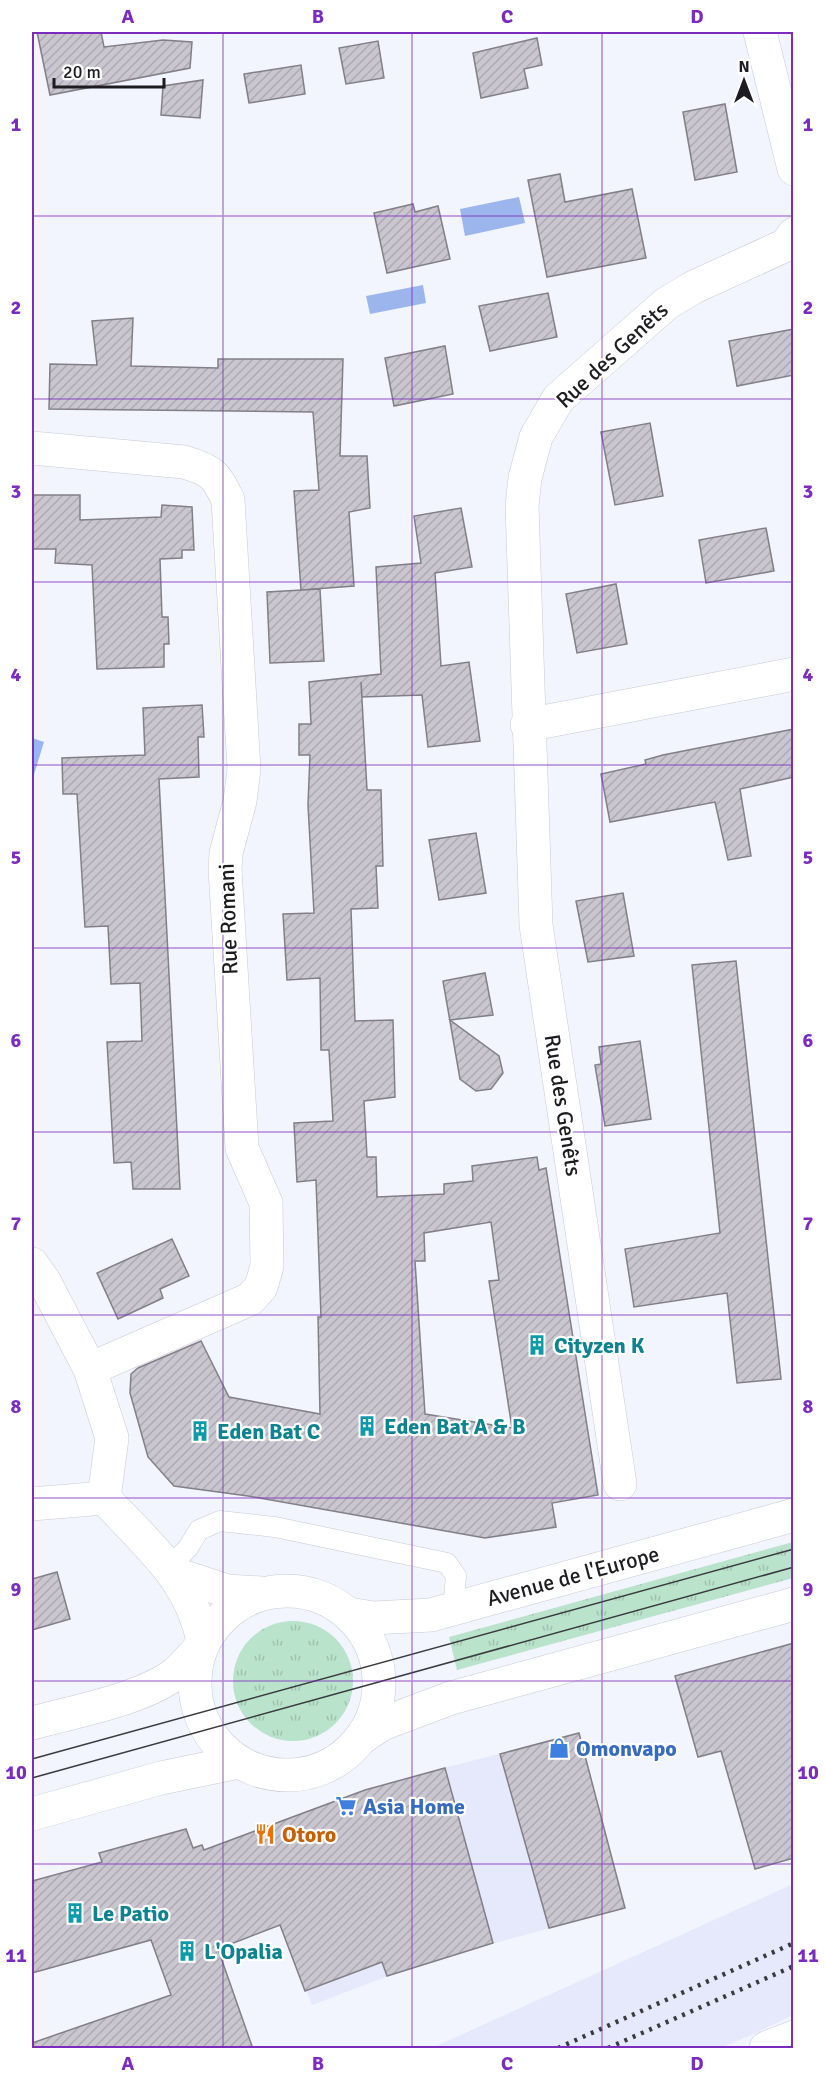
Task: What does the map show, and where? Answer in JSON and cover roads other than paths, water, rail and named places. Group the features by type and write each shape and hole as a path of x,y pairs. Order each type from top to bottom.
{"street":[{"path":"760,32 794,169"},
{"name":"Rue des Genêts","path":"620,1484 536,925 527,725 522,506 525,478 536,437 558,399 667,303 694,287 786,245 794,234"},
{"name":"Rue Romani","path":"32,448 184,462 207,469 219,481 228,500 244,769 240,801 226,853 232,1016 242,1148 266,1203 267,1266 261,1287 250,1299 90,1369"},
{"path":"527,725 794,674"},
{"path":"32,1264 44,1281 90,1369 112,1438 104,1498"},
{"path":"32,1504 104,1498"},
{"path":"104,1498 172,1571 198,1616 202,1644 195,1667 194,1690 198,1712 207,1729 220,1748 238,1762 263,1772 290,1775 317,1770 342,1757 361,1738 382,1724 451,1698 794,1604"},
{"name":"Avenue de l'Europe","path":"349,1614 373,1618 412,1618 453,1609 794,1515"},
{"path":"172,1571 227,1591 262,1593 293,1590 323,1598 349,1614 368,1637 378,1665 380,1682 375,1711 361,1738"},
{"path":"32,1723 104,1704 156,1685 176,1673 227,1611 262,1593"},
{"path":"32,1814 161,1778 238,1762"},
{"path":"766,2049 794,2037"}],"lane":[{"path":"172,1571 199,1530 220,1521 275,1527 447,1563 456,1576 453,1609"}],"water":[{"path":"519,197 525,223 465,236 460,209"},
{"path":"423,285 426,303 370,314 366,296"},
{"path":"32,738 44,742 32,781"}],"tram line":[{"path":"32,1759 794,1549"},
{"path":"32,1778 794,1567"}],"railway":[{"path":"558,2048 794,1943"},
{"path":"608,2048 794,1966"}],"place":[{"name":"Cityzen K","path":"537,1345"},
{"name":"Eden Bat A & B","path":"367,1426"},
{"name":"Eden Bat C","path":"200,1431"},
{"name":"Omonvapo","path":"559,1748"},
{"name":"Asia Home","path":"346,1806"},
{"name":"Otoro","path":"265,1834"},
{"name":"Le Patio","path":"75,1913"},
{"name":"L'Opalia","path":"187,1951"}]}
